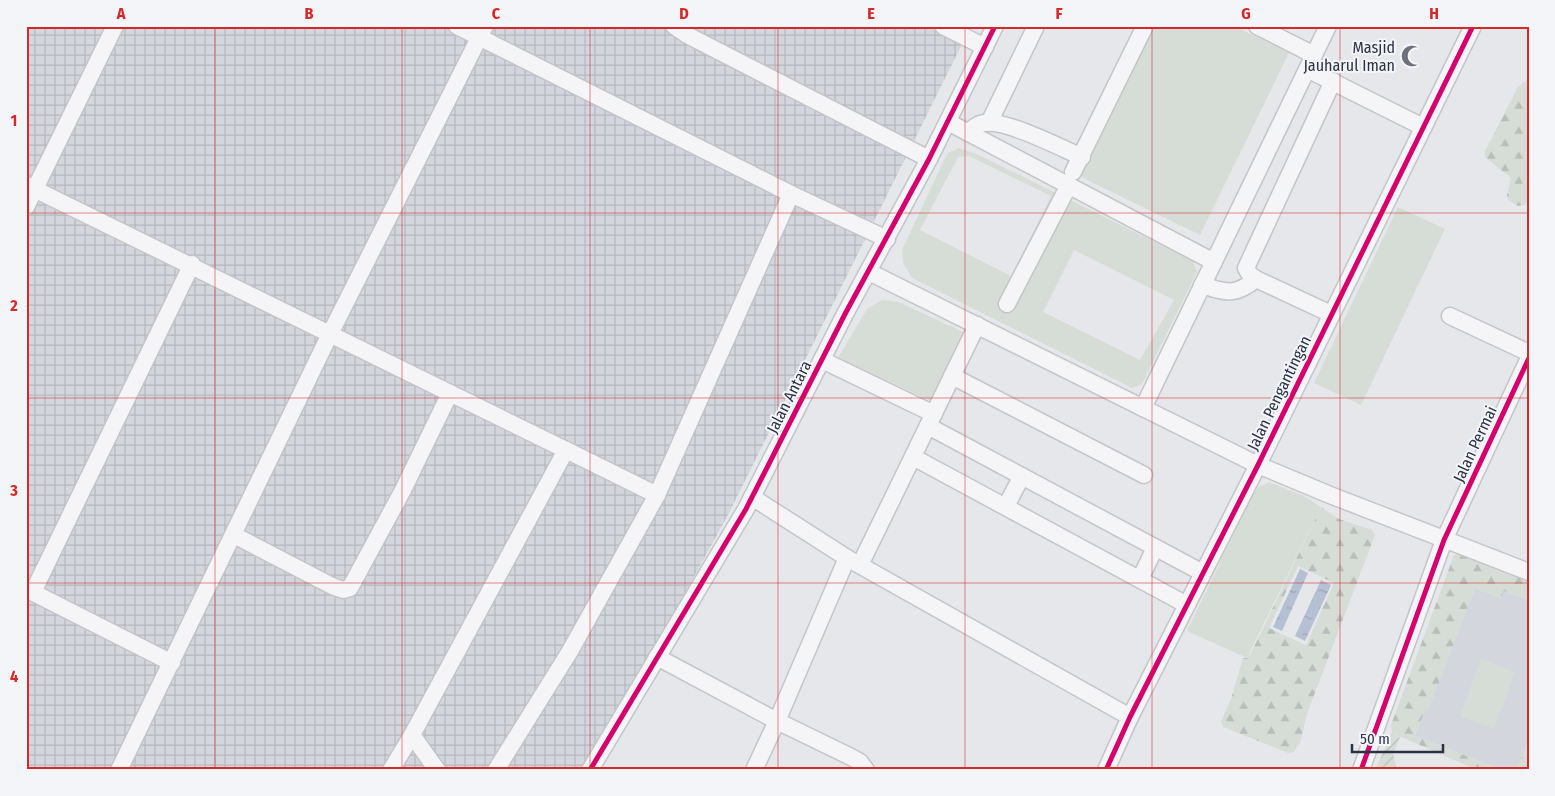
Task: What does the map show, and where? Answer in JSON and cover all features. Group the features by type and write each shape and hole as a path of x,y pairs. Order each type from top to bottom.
{"street":[{"path":"26,207 31,187 115,26"},
{"path":"456,26 482,32 791,194 887,239"},
{"path":"674,26 695,40 929,159"},
{"path":"943,26 985,47"},
{"name":"Jalan Antara","path":"590,770 752,497 822,360 929,159 995,26"},
{"path":"989,123 1036,26"},
{"path":"1007,304 1082,157 1145,26"},
{"path":"1257,26 1311,62 1334,81 1423,127"},
{"path":"1143,408 1328,26"},
{"name":"Jalan Pengantingan","path":"1106,770 1130,717 1258,465 1473,26"},
{"path":"119,770 330,334 482,32"},
{"path":"1332,314 1256,279 1250,275 1246,268 1334,81"},
{"path":"948,122 968,133 1071,179 1214,262"},
{"path":"968,133 975,126 989,123 1004,124 1082,157"},
{"path":"31,187 192,264 657,495"},
{"path":"496,770 570,651 657,495 791,194"},
{"path":"172,663 29,590 192,264"},
{"path":"869,272 1258,465 1529,572"},
{"path":"1202,285 1221,291 1233,292 1244,290 1256,279"},
{"path":"1450,316 1529,353"},
{"path":"754,770 854,561 913,457 977,326"},
{"name":"Jalan Permai","path":"1361,770 1444,540 1529,358"},
{"path":"822,360 931,420 1022,476 1203,573"},
{"path":"952,376 1144,476"},
{"path":"234,535 332,586 343,590 350,588 403,490 450,392"},
{"path":"391,770 412,735 566,450"},
{"path":"913,457 1187,605"},
{"path":"1006,506 1022,476"},
{"path":"752,497 854,561 1130,717"},
{"path":"1140,579 1156,548"},
{"path":"657,657 777,721 851,757 860,762 866,770"},
{"path":"412,735 437,770"}],"shaded area":[{"path":"26,26 971,26 729,513 588,770 26,770"},
{"path":"1475,588 1501,598 1504,591 1529,600 1529,739 1517,770 1502,770 1415,736 1425,710 1428,710"}],"green space":[{"path":"1155,26 1234,26 1289,53 1200,235 1081,177"},
{"path":"1529,78 1529,199 1524,205 1518,206 1508,200 1507,195 1511,178 1485,157 1485,151 1518,87"},
{"path":"959,148 979,155 1193,261 1197,272 1142,384 1132,388 912,278 903,263 902,250 948,153","holes":["969,156 1051,196 1011,276 920,230 958,157","1074,250 1174,300 1140,360 1043,312"]},
{"path":"1398,207 1445,229 1361,405 1314,383"},
{"path":"882,300 899,302 965,333 931,401 838,358 867,309"},
{"path":"1269,482 1304,496 1321,507 1247,658 1187,631 1252,496 1259,487"},
{"path":"1321,507 1339,519 1372,530 1375,535 1307,714 1300,743 1294,752 1288,753 1223,727 1221,721 1231,699 1243,658 1247,658","holes":["1298,566 1334,583 1306,645 1269,628"]},
{"path":"1460,553 1529,579 1529,600 1504,591 1501,598 1475,588 1428,711 1425,710 1415,736 1502,770 1477,770 1392,733 1391,725 1454,555"},
{"path":"1481,659 1515,672 1494,729 1460,716"},
{"path":"1392,733 1400,737 1393,754 1397,770 1375,770"},
{"path":"1529,739 1529,770 1517,770"}],"water":[{"path":"1300,569 1308,573 1282,631 1273,627"},
{"path":"1321,580 1331,585 1305,641 1295,636"}],"cycle path":[{"path":"590,770 746,509 845,314 929,159 995,26"},
{"path":"1106,770 1130,717 1258,465 1473,26"},
{"path":"1361,770 1444,540 1529,358"}],"place":[{"name":"Masjid Jauharul Iman","path":"1412,56"}]}
